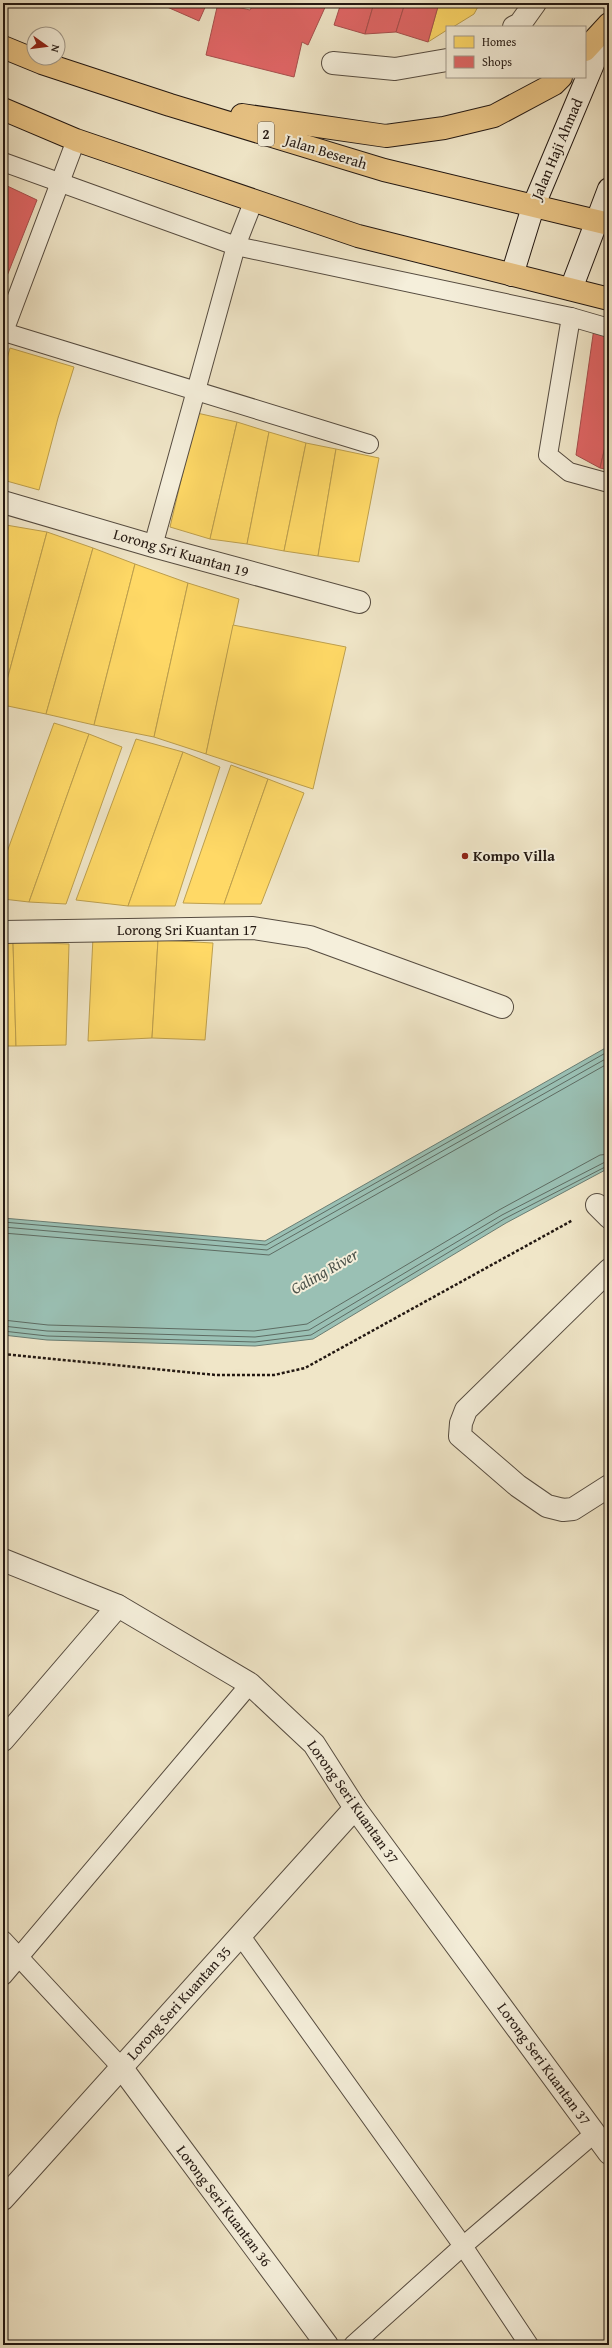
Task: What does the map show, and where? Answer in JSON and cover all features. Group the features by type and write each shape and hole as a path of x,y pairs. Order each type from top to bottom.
{"highway":[{"path":"586,49 609,25"},
{"name":"Jalan Beserah","path":"3,47 42,63 170,105 384,170 533,207 603,222"},
{"path":"170,105 386,136 444,128 494,116 554,84 560,78"},
{"path":"3,109 76,140 358,236 609,299"}],"street":[{"path":"516,26 520,24 535,3"},
{"name":"Jalan Haji Ahmad","path":"512,275 533,207 609,25"},
{"path":"333,63 395,69 446,60"},
{"path":"571,289 603,222 609,188"},
{"name":"Lorong Sri Kuantan 19","path":"3,502 153,546 359,602"},
{"name":"Lorong Sri Kuantan 17","path":"3,932 253,928 310,937 502,1007"},
{"path":"609,1270 466,1410 461,1423 460,1436 518,1486 547,1506 563,1510 573,1508 609,1486"},
{"name":"Lorong Seri Kuantan 37","path":"3,1560 118,1606 250,1684 314,1744 355,1808 609,2153"},
{"path":"3,1740 118,1606"},
{"name":"Lorong Seri Kuantan 35","path":"3,2199 355,1808"},
{"name":"Lorong Seri Kuantan 36","path":"121,2067 327,2345"}],"lane":[{"path":"76,140 3,333 369,444"},
{"path":"3,162 60,184 236,246 571,318 609,328"},
{"path":"153,546 236,246 254,200"},
{"path":"571,318 548,455 569,472 609,483"},
{"path":"3,1976 250,1684"},
{"path":"240,1935 463,2246 529,2345"},
{"path":"3,1940 20,1956 121,2067"},
{"path":"353,2345 463,2246 595,2133"}],"path":[{"path":"3,1354 216,1375 274,1375 305,1368 603,1211"}],"water":[{"name":"Galing River","path":"609,1046 609,1168 506,1223 313,1339 255,1346 47,1340 3,1335 3,1218 265,1241"}],"building: Homes":[{"path":"439,3 480,3 474,14 455,26 446,26 446,31 428,42"},
{"path":"10,348 74,367 58,418 39,490 3,480 3,373"},
{"path":"197,413 237,422 210,539 170,527"},
{"path":"237,422 269,432 247,544 210,539"},
{"path":"269,432 306,443 284,551 247,544"},
{"path":"306,443 336,449 318,556 284,551"},
{"path":"336,449 379,458 359,562 318,556"},
{"path":"6,525 47,532 3,695 3,534"},
{"path":"47,532 93,548 46,714 3,705 3,695"},
{"path":"93,548 135,564 94,725 46,714"},
{"path":"135,564 188,583 154,737 94,725"},
{"path":"188,583 239,599 206,754 154,737"},
{"path":"233,625 346,647 313,789 206,754"},
{"path":"54,723 89,734 29,902 3,899 3,863"},
{"path":"89,734 122,747 66,904 29,902"},
{"path":"136,739 183,752 128,906 76,900"},
{"path":"183,752 220,767 175,906 128,906"},
{"path":"231,765 268,779 224,904 183,903"},
{"path":"268,779 304,793 261,904 224,904"},
{"path":"93,937 158,940 152,1038 88,1041"},
{"path":"158,940 213,943 205,1040 152,1038"},
{"path":"3,941 13,942 16,1046 3,1046"},
{"path":"13,942 69,944 66,1045 16,1046"}],"building: Shops":[{"path":"158,3 207,3 199,21"},
{"path":"218,3 250,10 254,3 327,3 308,45 302,42 294,77 206,55"},
{"path":"341,3 374,3 365,34 334,25"},
{"path":"374,3 405,3 396,32 365,34"},
{"path":"405,3 439,3 428,42 396,32"},
{"path":"3,184 37,200 3,286"},
{"path":"594,328 609,334 609,430 600,468 576,455"},
{"path":"609,430 609,470 600,468"}],"place":[{"name":"Kompo Villa","path":"465,856"}]}
